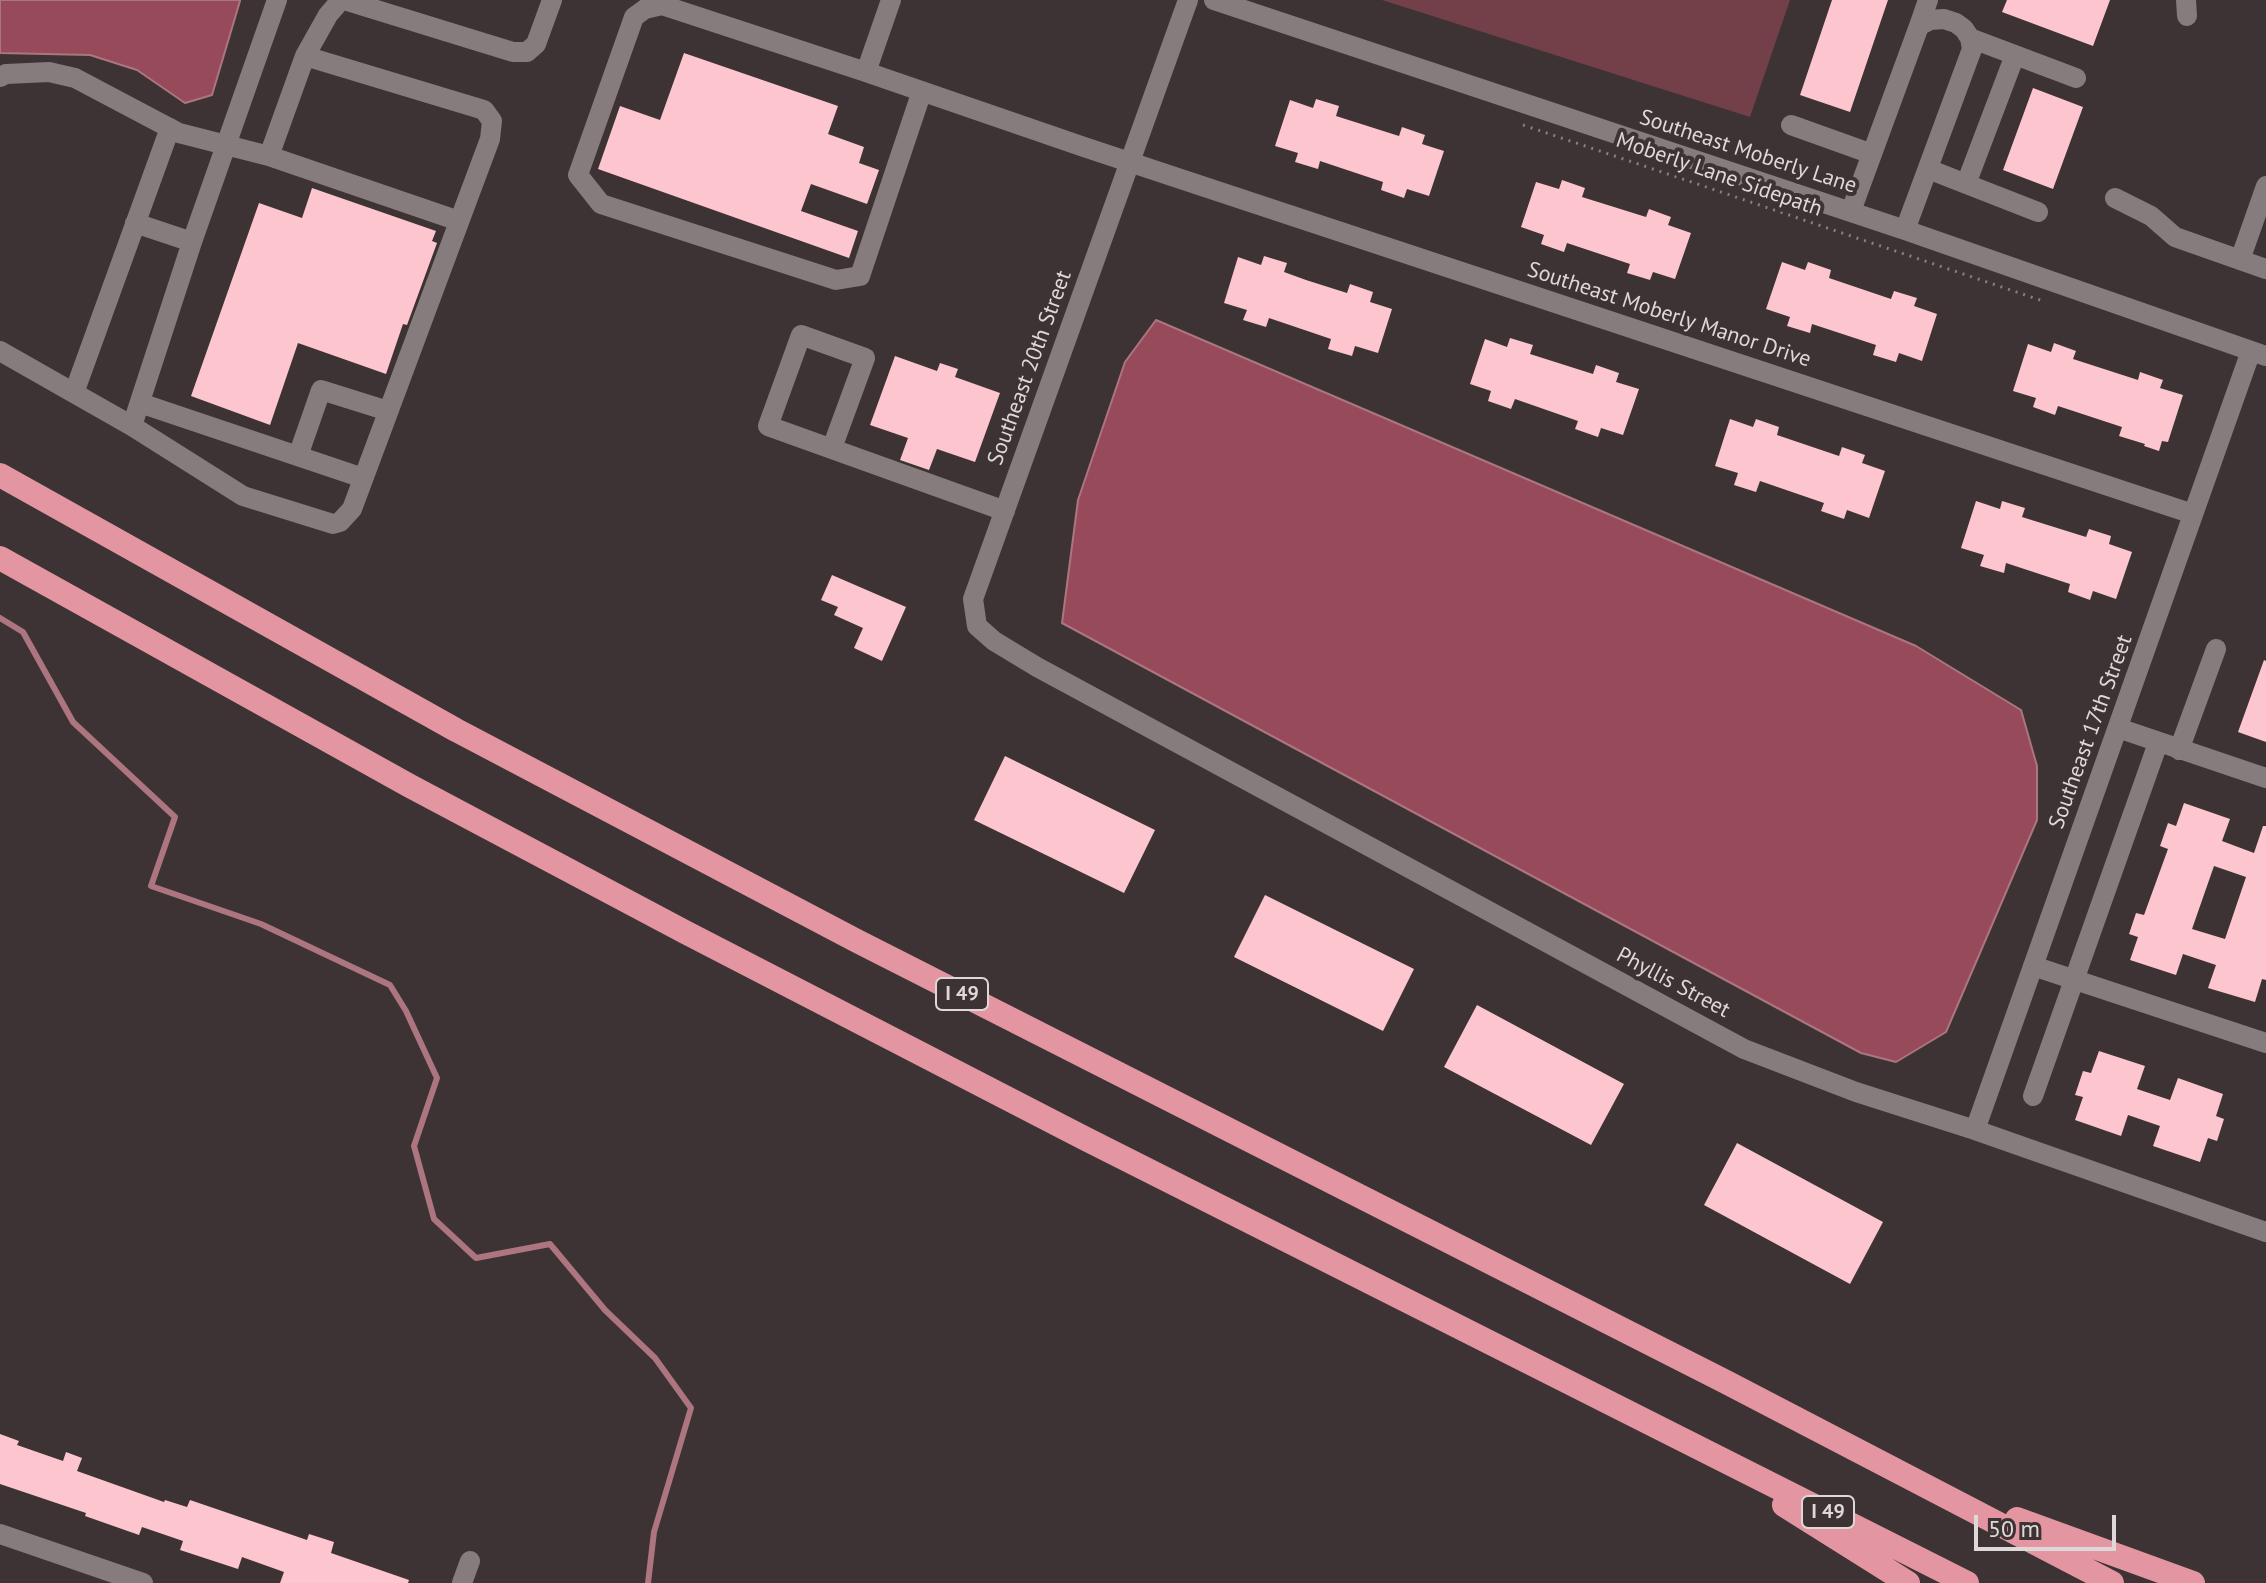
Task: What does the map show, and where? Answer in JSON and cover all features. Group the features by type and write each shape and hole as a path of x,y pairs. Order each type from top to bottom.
{"highway":[{"name":"I 49","path":"0,475 305,648 788,904 2112,1583"},
{"name":"I 49","path":"0,558 410,786 672,925 1126,1159 1967,1583"},
{"path":"1688,1442 1908,1583"},
{"path":"1935,1490 2193,1583"}],"street":[{"path":"132,426 192,242 277,0"},
{"path":"269,156 305,56 328,15 343,0 513,52 527,52 536,44 552,0"},
{"path":"866,72 891,0"},
{"name":"Southeast 20th Street","path":"1092,697 994,641 977,626 973,599 1188,0"},
{"name":"Southeast Moberly Lane","path":"1214,0 1851,211 2259,353"},
{"path":"1851,211 1928,0"},
{"path":"646,4 634,17 578,175 601,204 836,280 860,276 922,91"},
{"name":"Southeast Moberly Manor Drive","path":"646,4 662,5 866,72 2193,514"},
{"path":"1905,230 1972,49 1964,29 1944,19 1930,20 1919,26"},
{"path":"1970,38 2076,78"},
{"path":"1966,184 2015,55"},
{"path":"0,351 132,426 243,496 333,524 340,522 352,509 490,139 492,121 484,110 305,56"},
{"path":"0,77 49,72 75,78 170,128 269,156 459,221"},
{"path":"1791,125 1872,154"},
{"path":"74,393 170,128"},
{"path":"1928,169 2038,212"},
{"path":"2240,260 2266,186"},
{"path":"2115,198 2151,216 2175,237 2266,269"},
{"path":"135,223 192,242"},
{"path":"832,448 865,358 801,335 768,426 1005,511"},
{"name":"Southeast 17th Street","path":"1975,1130 2193,514 2259,353"},
{"path":"298,456 321,390 388,411"},
{"path":"140,403 363,478"},
{"path":"2179,750 2216,649"},
{"name":"Phyllis Street","path":"1092,697 1744,1049 1856,1092 1975,1130 2266,1232"},
{"path":"2118,728 2266,778"},
{"path":"2033,1096 2158,743"},
{"path":"2033,966 2266,1043"},
{"path":"0,1534 143,1583"},
{"path":"462,1583 470,1561"}],"path":[{"name":"Moberly Lane Sidepath","path":"1517,123 2057,305"}],"shaded area":[{"path":"0,0 240,1 212,95 185,103 137,70 90,55 0,53"},
{"path":"1382,0 1790,0 1750,117"},
{"path":"1156,320 1916,646 2021,710 2037,766 2037,820 1946,1032 1896,1062 1861,1053 1062,623 1078,500 1125,362"}],"building":[{"path":"1832,0 1888,0 1850,112 1800,95"},
{"path":"2007,0 2110,0 2093,46 2002,12"},
{"path":"684,53 838,106 828,134 864,147 859,163 879,170 867,204 811,184 801,211 858,231 849,258 598,169 620,106 660,120"},
{"path":"2033,88 2083,107 2053,189 2003,170"},
{"path":"1316,99 1339,106 1336,116 1399,136 1402,127 1425,135 1422,144 1444,151 1429,196 1407,189 1404,198 1381,190 1383,182 1320,161 1318,169 1295,162 1298,153 1275,146 1290,100 1313,108"},
{"path":"1562,180 1585,188 1582,197 1646,217 1649,209 1671,217 1668,225 1691,233 1675,279 1653,272 1650,280 1627,273 1630,264 1567,243 1564,252 1541,244 1544,235 1521,227 1536,182 1559,189"},
{"path":"312,188 436,231 432,241 437,243 386,374 298,343 270,425 191,396 259,203 302,218"},
{"path":"1264,256 1287,263 1284,272 1306,280 1347,293 1350,284 1373,292 1370,302 1392,309 1378,353 1355,346 1352,356 1328,349 1331,339 1269,318 1266,327 1243,320 1247,310 1224,303 1238,257 1261,265"},
{"path":"1782,262 1805,270 1808,262 1831,270 1829,278 1891,299 1894,291 1917,298 1914,306 1937,314 1922,361 1899,353 1896,362 1873,355 1876,345 1812,324 1810,333 1787,326 1790,317 1766,309"},
{"path":"1510,338 1533,345 1530,354 1593,374 1596,365 1619,373 1616,382 1639,389 1623,435 1601,428 1598,437 1575,429 1578,421 1515,399 1511,409 1488,401 1491,391 1470,384 1485,339 1507,347"},
{"path":"2054,343 2076,351 2073,359 2138,380 2140,372 2163,380 2160,388 2183,395 2168,442 2162,441 2159,451 2119,436 2122,427 2058,406 2055,415 2033,407 2036,398 2013,391 2028,344 2051,352"},
{"path":"895,356 937,371 940,363 958,369 955,377 1000,393 975,462 937,449 929,470 900,460 908,438 870,425"},
{"path":"1730,419 1753,427 1756,419 1779,427 1777,435 1839,456 1842,447 1865,455 1862,463 1885,471 1869,518 1847,510 1844,519 1821,511 1824,503 1760,481 1756,492 1734,485 1738,473 1715,466"},
{"path":"1976,501 2000,509 2002,501 2025,508 2022,517 2086,537 2089,529 2111,536 2109,544 2132,552 2116,599 2093,591 2090,600 2068,592 2070,584 2006,563 2004,573 1980,566 1984,555 1961,548"},
{"path":"832,575 906,607 882,661 854,648 863,628 834,615 838,607 821,600"},
{"path":"2266,661 2266,742 2238,732"},
{"path":"1005,756 1155,830 1124,893 974,820"},
{"path":"2184,803 2230,819 2222,841 2254,853 2263,826 2266,826 2266,980 2262,979 2255,1002 2208,988 2216,965 2183,954 2176,975 2130,960 2138,937 2129,934 2136,913 2144,915 2168,849 2160,846 2168,823 2176,826","holes":["2214,866 2246,877 2225,939 2192,929"]},
{"path":"1265,895 1414,969 1383,1031 1234,957"},
{"path":"1477,1005 1624,1084 1591,1145 1444,1067"},
{"path":"2099,1051 2145,1066 2137,1089 2170,1100 2178,1078 2223,1094 2216,1116 2224,1119 2217,1141 2208,1138 2200,1162 2153,1146 2160,1126 2128,1115 2121,1136 2075,1120 2083,1097 2075,1095 2083,1071 2091,1073"},
{"path":"1737,1143 1883,1222 1850,1284 1704,1205"},
{"path":"0,1434 19,1441 17,1445 63,1461 66,1452 82,1458 77,1471 164,1502 187,1507 190,1500 307,1540 309,1534 334,1542 331,1553 409,1580 408,1583 280,1583 284,1572 242,1557 238,1569 180,1550 183,1541 142,1527 139,1535 85,1516 86,1513 0,1484"}],"waterway":[{"path":"0,618 23,632 73,722 175,817 151,886 261,924 390,985 406,1011 437,1078 414,1146 434,1219 476,1258 550,1244 605,1310 655,1358 691,1408 654,1532 648,1583"}]}
